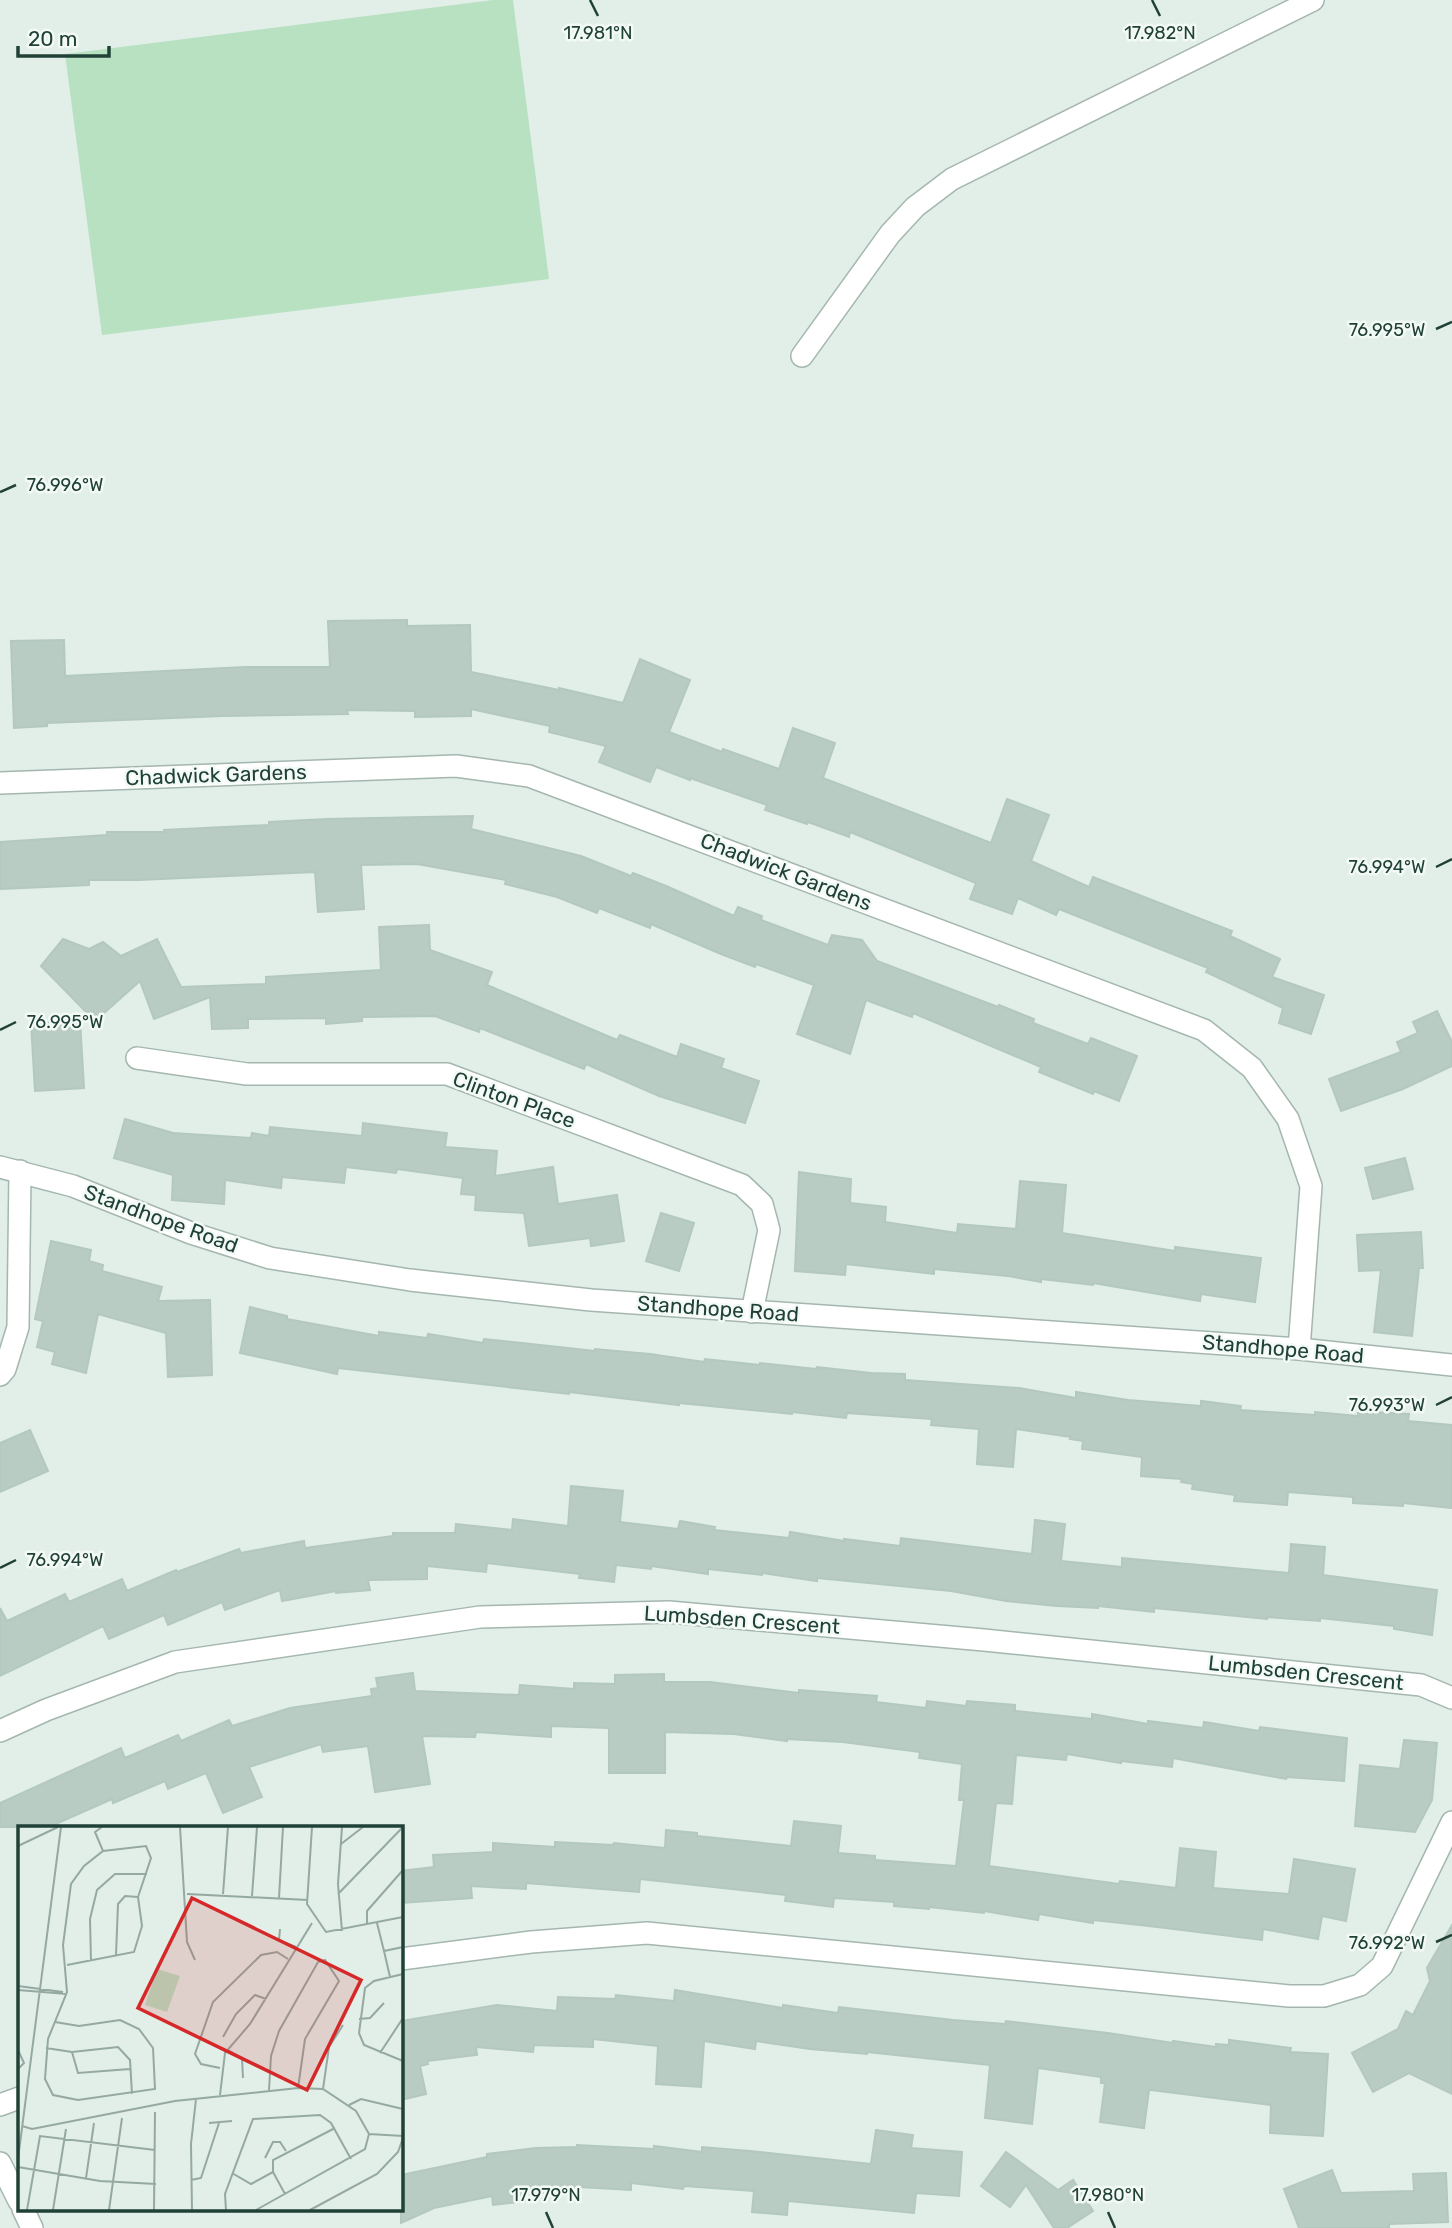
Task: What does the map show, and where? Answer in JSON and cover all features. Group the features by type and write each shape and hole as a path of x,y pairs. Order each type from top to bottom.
{"street":[{"path":"803,356 890,234 915,206 952,180 1313,0"},
{"name":"Chadwick Gardens","path":"0,783 456,766 529,776 1205,1030 1252,1068 1288,1119 1311,1186 1299,1349"},
{"name":"Clinton Place","path":"137,1058 247,1074 447,1074 742,1185 762,1204 769,1230 752,1312"},
{"path":"0,1375 5,1369 18,1327 10,1169"},
{"name":"Standhope Road","path":"10,1169 73,1186 191,1233 270,1258 410,1280 591,1300 1299,1349 1452,1365"},
{"name":"Lumbsden Crescent","path":"0,1731 46,1710 175,1662 480,1618 669,1612 984,1640 1421,1685 1452,1698"},
{"path":"402,1959 531,1942 647,1933 1289,1996 1324,1996 1360,1985 1382,1966 1452,1822"},
{"path":"0,2105 18,2098"},
{"path":"0,2163 18,2200"},
{"path":"23,2210 32,2228"}],"green space":[{"path":"493,0 513,0 549,279 102,335 65,54"}],"building":[{"path":"407,620 407,626 470,625 471,672 623,703 640,659 690,680 669,732 779,769 793,728 835,743 823,778 991,843 1007,799 1049,815 1031,861 1089,887 1093,877 1232,931 1230,936 1280,959 1272,977 1324,995 1311,1034 1279,1023 1283,1008 1206,972 1208,968 1059,909 1056,915 1018,898 1012,914 970,899 976,883 850,832 849,837 765,810 767,805 690,778 656,767 650,782 599,762 606,746 549,732 550,726 471,709 471,716 415,717 415,711 347,710 348,714 47,723 47,726 14,728 11,641 64,640 65,676 245,667 330,667 328,621"},
{"path":"473,816 471,829 581,856 631,876 633,873 734,916 738,907 762,916 761,920 828,945 832,935 862,940 877,961 998,1007 999,1005 1034,1019 1033,1023 1088,1044 1091,1038 1137,1056 1119,1101 1094,1091 1093,1094 1039,1072 1041,1067 913,1013 912,1017 866,1000 850,1054 797,1034 814,985 756,964 755,967 651,924 650,928 599,908 597,913 557,897 505,884 506,880 417,864 361,865 364,909 318,912 315,872 89,880 89,885 0,889 0,842 107,835 107,832 164,832 269,825 269,822"},
{"path":"429,925 430,950 492,972 487,985 617,1040 620,1035 677,1057 681,1044 724,1059 721,1068 759,1081 745,1123 659,1096 586,1064 584,1069 480,1028 479,1032 435,1016 362,1017 362,1021 326,1024 326,1018 248,1019 248,1028 212,1029 210,997 154,1019 140,981 95,1021 41,966 63,939 89,949 103,942 121,956 157,939 181,987 266,984 266,977 381,970 379,927"},
{"path":"1437,1011 1452,1042 1452,1066 1403,1089 1341,1111 1329,1079 1401,1052 1397,1042 1418,1033 1413,1022"},
{"path":"80,1020 84,1088 35,1091 31,1023"},
{"path":"125,1119 173,1133 251,1138 252,1133 269,1136 270,1127 362,1136 363,1123 447,1133 445,1147 497,1151 495,1176 553,1167 558,1204 617,1195 624,1241 591,1246 590,1238 529,1246 524,1213 475,1210 476,1195 461,1194 463,1178 397,1169 396,1173 346,1167 344,1183 282,1177 281,1188 225,1180 224,1204 172,1200 173,1175 114,1158"},
{"path":"1405,1158 1413,1189 1373,1199 1365,1168"},
{"path":"799,1172 851,1179 850,1203 886,1207 885,1222 957,1233 958,1224 1016,1229 1020,1181 1066,1185 1062,1233 1175,1251 1175,1247 1261,1258 1255,1302 1201,1294 1200,1301 1093,1283 1041,1279 1041,1282 934,1269 934,1274 846,1264 845,1275 795,1271"},
{"path":"661,1213 694,1223 679,1271 646,1261"},
{"path":"1421,1232 1423,1268 1419,1268 1412,1336 1374,1332 1381,1270 1359,1271 1357,1235"},
{"path":"51,1241 91,1250 89,1261 103,1265 102,1271 162,1287 158,1301 210,1300 212,1375 168,1377 166,1333 98,1314 86,1373 52,1364 55,1352 37,1347 43,1321 35,1319"},
{"path":"250,1307 287,1316 287,1319 379,1336 379,1332 427,1338 428,1334 483,1343 484,1339 650,1354 704,1362 705,1359 905,1374 905,1380 1019,1388 1076,1398 1076,1392 1128,1400 1201,1406 1201,1401 1241,1406 1240,1410 1315,1415 1315,1412 1358,1416 1358,1413 1374,1412 1409,1414 1408,1421 1452,1425 1452,1508 1403,1503 1403,1506 1353,1503 1353,1497 1288,1492 1287,1505 1234,1501 1235,1495 1192,1489 1193,1484 1181,1482 1182,1479 1141,1476 1142,1457 1082,1449 1083,1441 1070,1439 1071,1437 1016,1429 1013,1467 977,1464 979,1429 931,1425 932,1419 847,1413 846,1418 679,1405 338,1368 337,1374 240,1353"},
{"path":"30,1430 48,1471 0,1492 0,1443"},
{"path":"571,1486 623,1491 620,1522 678,1529 680,1521 715,1527 714,1530 789,1538 790,1532 844,1541 900,1546 901,1538 1032,1554 1035,1520 1065,1524 1061,1561 1122,1567 1122,1558 1289,1573 1291,1544 1325,1547 1323,1575 1437,1590 1432,1635 1394,1629 1394,1626 1320,1618 1320,1621 1267,1619 1154,1608 1154,1612 1098,1606 1057,1606 1006,1601 951,1591 817,1578 817,1581 762,1573 708,1569 708,1574 651,1566 651,1569 616,1565 614,1582 579,1578 580,1574 487,1563 486,1572 427,1566 427,1579 368,1580 370,1590 336,1591 282,1601 280,1590 225,1610 222,1602 168,1625 164,1615 109,1639 103,1626 0,1676 0,1608 7,1621 65,1594 69,1602 122,1579 127,1591 176,1570 177,1572 239,1549 241,1553 304,1541 305,1548 393,1536 393,1533 455,1533 456,1524 512,1530 513,1519 568,1526"},
{"path":"413,1673 415,1691 519,1695 520,1685 574,1689 574,1683 615,1684 615,1675 664,1674 664,1682 710,1682 799,1693 799,1690 877,1696 876,1702 926,1708 927,1701 966,1706 967,1701 1015,1705 1015,1711 1092,1719 1092,1714 1148,1724 1148,1721 1203,1728 1204,1722 1259,1731 1260,1727 1347,1738 1344,1781 1286,1779 1173,1758 1172,1767 1121,1763 1067,1754 1066,1760 1016,1755 1012,1804 996,1803 989,1866 1119,1884 1120,1881 1176,1888 1180,1848 1216,1852 1213,1888 1289,1894 1294,1859 1355,1869 1346,1921 1322,1916 1318,1939 1263,1929 1262,1940 1093,1920 1093,1923 1039,1914 1038,1920 984,1911 894,1906 894,1902 834,1898 833,1907 785,1901 786,1895 640,1879 639,1892 526,1883 526,1889 471,1886 472,1898 402,1903 402,1871 434,1867 433,1855 493,1852 493,1843 555,1847 555,1842 614,1843 665,1848 666,1830 791,1846 794,1821 841,1826 838,1853 875,1856 875,1860 956,1866 964,1800 959,1800 962,1764 919,1758 920,1752 843,1742 787,1741 734,1734 665,1732 665,1773 609,1773 609,1728 551,1726 551,1737 476,1732 475,1737 422,1736 430,1784 375,1792 368,1746 323,1752 321,1744 249,1767 262,1797 223,1813 206,1773 168,1789 165,1781 113,1803 112,1799 51,1826 0,1827 0,1803 121,1748 125,1758 178,1735 181,1741 229,1720 232,1726 290,1708 372,1696 371,1689 378,1688 376,1678"},
{"path":"1404,1740 1437,1743 1432,1800 1415,1832 1355,1826 1360,1765 1400,1769"},
{"path":"1452,1925 1452,2094 1409,2073 1373,2092 1352,2053 1398,2029 1406,2011 1413,2015 1430,1981 1427,1968"},
{"path":"675,1990 783,2008 783,2005 838,2013 839,2007 953,2020 1005,2024 1006,2021 1173,2043 1216,2047 1216,2044 1229,2045 1229,2040 1291,2048 1290,2052 1328,2054 1323,2136 1270,2133 1271,2105 1151,2090 1144,2128 1100,2122 1105,2083 1101,2083 1101,2077 1038,2068 1032,2124 985,2118 990,2065 810,2049 756,2041 755,2049 704,2041 701,2087 656,2084 658,2046 593,2039 593,2047 534,2045 533,2052 476,2047 477,2055 427,2061 428,2064 420,2066 426,2094 402,2100 402,2021 497,2005 557,2011 558,1997 615,1999 616,1995 674,2001"},
{"path":"876,2130 913,2135 911,2148 962,2152 959,2196 916,2193 914,2213 788,2201 787,2215 752,2212 754,2191 684,2186 683,2189 631,2183 631,2190 579,2187 579,2192 525,2193 526,2201 493,2205 492,2196 434,2208 401,2223 402,2175 487,2157 487,2154 577,2145 654,2149 654,2146 702,2152 702,2147 871,2164"},
{"path":"1006,2152 1058,2190 1073,2180 1093,2211 1067,2228 1054,2228 1026,2185 1010,2207 981,2186"},
{"path":"1332,2170 1341,2193 1414,2191 1413,2174 1446,2173 1448,2222 1389,2224 1389,2228 1299,2228 1284,2189"}]}
